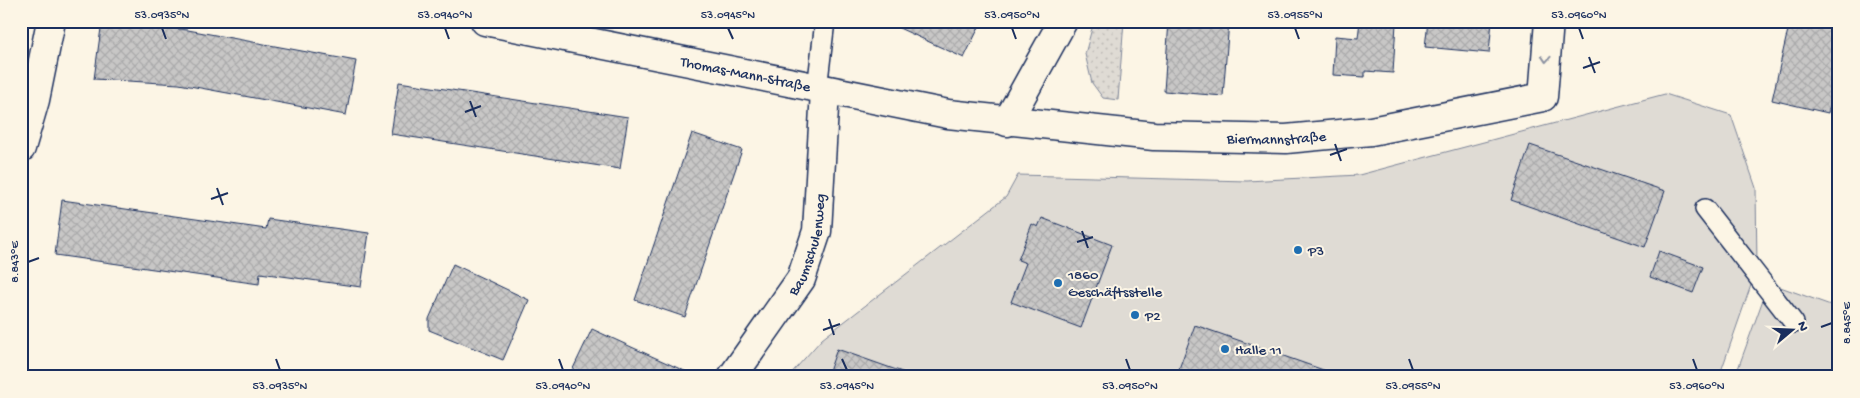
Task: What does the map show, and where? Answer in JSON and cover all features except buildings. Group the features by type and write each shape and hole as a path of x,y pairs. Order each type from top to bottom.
{"street":[{"path":"21,148 34,100 51,21"},
{"name":"Thomas-Mann-Straße","path":"485,21 821,90 948,114 1007,122"},
{"path":"1007,122 1063,21"},
{"name":"Biermannstraße","path":"1007,122 1154,136 1286,139 1371,131 1543,97 1548,21"},
{"name":"Baumschulenweg","path":"732,377 801,279 817,231 821,90"}],"lane":[{"path":"821,90 825,21"},
{"path":"1705,209 1794,323"}],"shaded area":[{"path":"1094,21 1124,21 1118,100 1103,98 1092,83 1085,54"},
{"path":"1665,94 1731,115 1756,188 1757,268 1719,377 788,377 822,339 1006,197 1018,175 1247,181 1359,175"},
{"path":"1769,283 1839,308 1839,377 1735,377"}],"place":[{"name":"P3","path":"1298,250"},
{"name":"1860 Geschäftsstelle","path":"1058,283"},
{"name":"P2","path":"1135,315"},
{"name":"Halle 11","path":"1225,349"}]}
